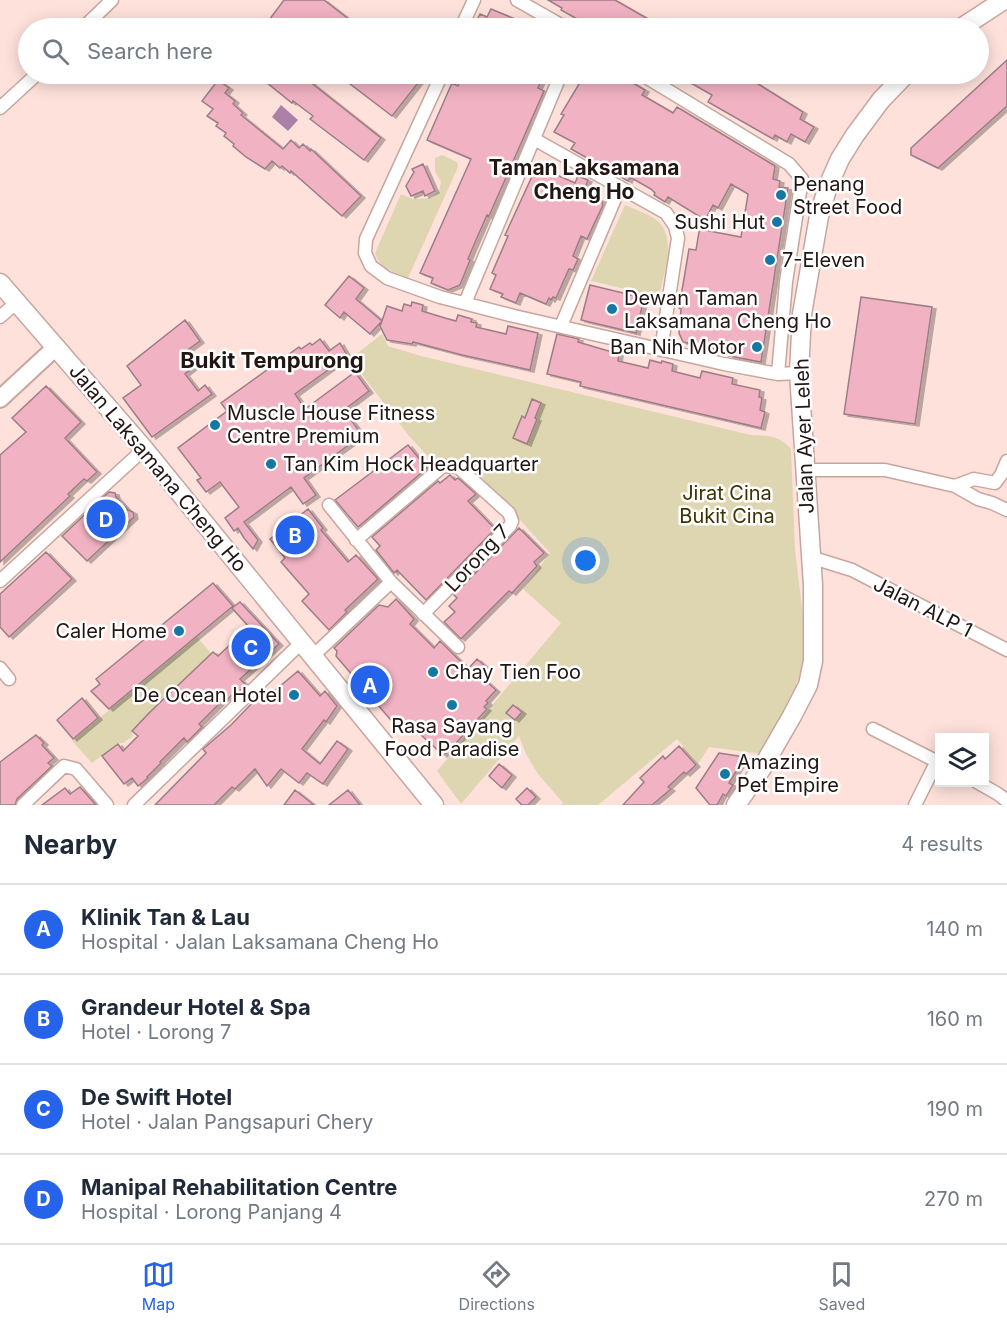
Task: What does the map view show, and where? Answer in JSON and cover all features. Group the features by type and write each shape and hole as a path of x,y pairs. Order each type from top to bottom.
{"main road":[{"path":"979,16 992,0"},
{"path":"976,18 1004,0"},
{"name":"Jalan Ayer Leleh","path":"736,805 762,768 808,685 813,661 812,576 799,373 802,314 819,216 828,186 840,159 881,99 896,84"},
{"name":"Jalan Laksamana Cheng Ho","path":"0,283 144,449 435,805"}],"street":[{"path":"93,18 112,0"},
{"path":"466,18 474,0"},
{"path":"517,0 548,18"},
{"path":"0,108 26,84"},
{"path":"436,84 366,239 365,253 371,266 387,278 440,297 514,316 778,374 799,373"},
{"path":"465,303 557,84"},
{"path":"657,84 789,164 802,179 786,282 778,374"},
{"path":"534,139 666,213 678,231 661,350"},
{"path":"561,326 620,187"},
{"path":"0,317 17,302"},
{"path":"0,399 56,347"},
{"path":"0,581 144,449"},
{"path":"955,486 974,479 1001,484 1001,475 1007,461"},
{"name":"Lorong 7","path":"356,540 443,466 458,467 509,513 512,521 510,526 423,614"},
{"path":"805,470 885,470 955,486 978,499 1007,510"},
{"path":"329,505 392,582 458,647"},
{"name":"Jalan ALP 1","path":"810,557 852,570 1007,650"},
{"path":"812,576 837,567"},
{"path":"134,805 307,649 392,582"},
{"path":"0,668 9,679"},
{"path":"873,729 935,760"},
{"path":"23,805 64,766 76,769 107,805"},
{"path":"915,805 935,768"},
{"path":"985,787 1007,801"}],"green space":[{"path":"442,155 457,162 458,167 408,278 380,263 375,253 401,194 413,199 432,198 439,191 441,182 435,171 435,158"},
{"path":"625,205 652,217 664,230 668,248 659,297 591,281"},
{"name":"Jirat Cina Bukit Cina","path":"382,334 388,346 421,356 751,435 773,437 791,449 795,550 803,617 804,662 788,708 762,754 709,747 698,764 677,739 598,805 561,805 563,803 538,774 519,736 461,804 437,771 561,623 523,589 550,553 463,463 447,460 436,465 409,436 350,359"},
{"path":"197,637 211,653 131,730 133,736 123,743 118,743 92,763 72,741"}],"shaded area":[{"path":"281,105 298,120 288,131 272,117"}],"building":[{"path":"284,0 324,0 347,18 270,18"},
{"path":"548,0 615,0 646,18 575,18 561,10 562,8"},
{"path":"491,9 513,18 478,18 480,14 487,17"},
{"path":"1007,60 1007,106 938,168 911,155 911,148 981,84 989,84 989,76"},
{"path":"215,84 224,84 229,88 225,93 235,101 233,104 243,113 241,115 283,149 291,140 299,148 303,144 310,151 311,149 361,196 342,216 291,171 290,173 282,166 280,168 272,161 265,169 246,157 224,136 226,133 216,126 218,123 207,116 213,109 202,101"},
{"path":"268,84 313,84 381,138 364,160 310,119 313,116 293,101 292,103"},
{"path":"350,84 417,84 392,116"},
{"path":"452,84 458,86 459,84 540,84 538,88 544,91 473,247 460,285 448,290 431,283 433,278 420,273 471,159 427,140"},
{"path":"579,84 635,84 645,90 642,95 673,113 677,107 775,166 773,179 780,181 779,187 788,188 761,362 729,356 729,352 683,342 679,333 681,309 679,308 689,249 696,250 700,226 710,228 709,231 741,237 748,194 731,184 718,208 713,205 705,220 668,197 665,202 654,195 651,189 630,177 628,181 571,149 575,143 554,132 564,115 561,114"},
{"path":"693,84 758,84 803,112 800,119 814,127 805,142 791,134 787,142 775,135 773,139 708,102 712,95"},
{"path":"423,164 435,191 425,196 423,191 411,196 406,186 414,172 412,169"},
{"path":"535,170 549,176 550,172 575,183 578,176 588,180 583,192 601,200 603,205 587,239 581,236 573,256 578,259 573,270 569,269 556,298 553,297 551,300 549,298 546,304 520,293 516,303 501,297 503,294 490,289 496,275 492,273 508,236 505,235"},
{"path":"349,276 364,288 356,299 382,321 370,334 344,312 340,318 325,305"},
{"name":"Dewan Taman Laksamana Cheng Ho","path":"590,285 644,298 636,333 581,320"},
{"path":"861,297 932,307 915,424 844,414"},
{"path":"412,302 423,305 422,311 445,318 456,321 458,315 472,319 471,322 477,323 476,327 506,334 508,326 538,333 530,370 413,342 412,344 387,340 380,326 387,306 402,311 404,304 411,306"},
{"path":"185,320 200,341 185,352 195,366 185,374 198,391 205,385 212,394 152,437 123,398 141,385 127,366"},
{"path":"557,334 579,339 578,342 619,354 618,361 648,368 650,360 661,363 662,361 673,364 672,371 700,378 702,371 733,378 732,384 760,390 759,397 762,398 760,410 765,412 761,428 580,386 581,382 547,374"},
{"path":"320,339 329,351 340,343 347,355 295,394 305,409 355,372 369,391 344,410 362,435 304,478 316,495 303,504 291,487 244,522 258,540 253,549 238,528 234,531 225,518 239,507 220,482 206,492 197,480 201,478 178,448 227,411 221,403 299,347 301,349 310,343 312,345"},
{"path":"46,386 81,422 65,438 97,472 87,481 84,479 68,494 70,496 0,562 0,455 26,432 12,418"},
{"path":"532,399 541,403 527,444 513,438 522,416 525,418"},
{"path":"408,445 427,468 358,527 335,500"},
{"path":"450,475 455,480 458,478 476,494 468,501 495,529 426,600 397,570 394,573 376,550 380,546 372,537 438,481 440,483"},
{"path":"109,492 115,493 128,510 133,512 134,517 87,561 62,536"},
{"path":"308,509 323,528 321,530 348,562 356,555 378,579 345,610 347,612 329,630 302,601 309,594 281,562 285,558 270,539"},
{"path":"519,528 544,553 534,562 537,566 512,593 509,591 461,639 444,622 455,612 449,606 457,598 454,595"},
{"path":"46,552 72,579 9,637 0,627 0,594"},
{"name":"Caler Home","path":"213,583 233,606 109,709 91,691 100,684 96,679"},
{"path":"396,599 414,619 410,624 434,648 440,641 468,669 477,659 485,666 478,674 496,690 486,701 488,703 484,707 487,709 443,755 410,725 401,732 336,656 337,651 334,648 379,605 388,607"},
{"path":"240,602 279,644 240,679 246,685 234,696 233,694 227,700 225,698 199,724 202,727 187,742 184,738 148,778 138,786 132,778 124,784 102,756 118,744 123,751 138,736 132,731 149,713 213,652 218,656 249,627 232,608"},
{"path":"298,671 320,696 325,691 337,706 302,749 320,764 337,741 348,749 323,784 307,773 299,783 281,769 267,786 255,769 235,789 232,787 214,805 155,805 206,753 203,749 257,698 261,702"},
{"path":"82,698 98,718 73,739 57,720"},
{"path":"513,705 522,712 515,720 506,713"},
{"path":"36,735 54,758 48,763 52,766 17,799 15,805 0,805 0,762"},
{"path":"679,746 696,765 686,774 684,772 668,787 671,789 652,805 623,805 644,782 640,778 663,756 665,759"},
{"path":"719,753 745,757 729,783 733,785 726,796 723,794 717,805 710,805 696,788"},
{"path":"499,764 512,775 502,788 489,776"},
{"path":"80,787 96,805 42,805 65,788 70,794"},
{"path":"527,788 536,797 528,805 522,805 516,799"},
{"path":"295,790 314,805 284,805"},
{"path":"348,790 360,805 329,805"}],"place":[{"name":"Penang Street Food","path":"781,195"},
{"name":"Sushi Hut","path":"777,222"},
{"name":"7-Eleven","path":"770,260"},
{"name":"Dewan Taman Laksamana Cheng Ho","path":"612,309"},
{"name":"Ban Nih Motor","path":"757,347"},
{"name":"Muscle House Fitness Centre Premium","path":"215,425"},
{"name":"Tan Kim Hock Headquarter","path":"271,464"},
{"name":"Manipal Rehabilitation Centre","path":"106,519"},
{"name":"Grandeur Hotel & Spa","path":"295,535"},
{"name":"Caler Home","path":"179,631"},
{"name":"De Swift Hotel","path":"251,647"},
{"name":"Chay Tien Foo","path":"433,672"},
{"name":"Klinik Tan & Lau","path":"370,685"},
{"name":"De Ocean Hotel","path":"294,695"},
{"name":"Rasa Sayang Food Paradise","path":"452,705"},
{"name":"Amazing Pet Empire","path":"725,774"}],"district":[{"name":"Taman Laksamana Cheng Ho","path":"584,180"},
{"name":"Bukit Tempurong","path":"272,360"}]}
